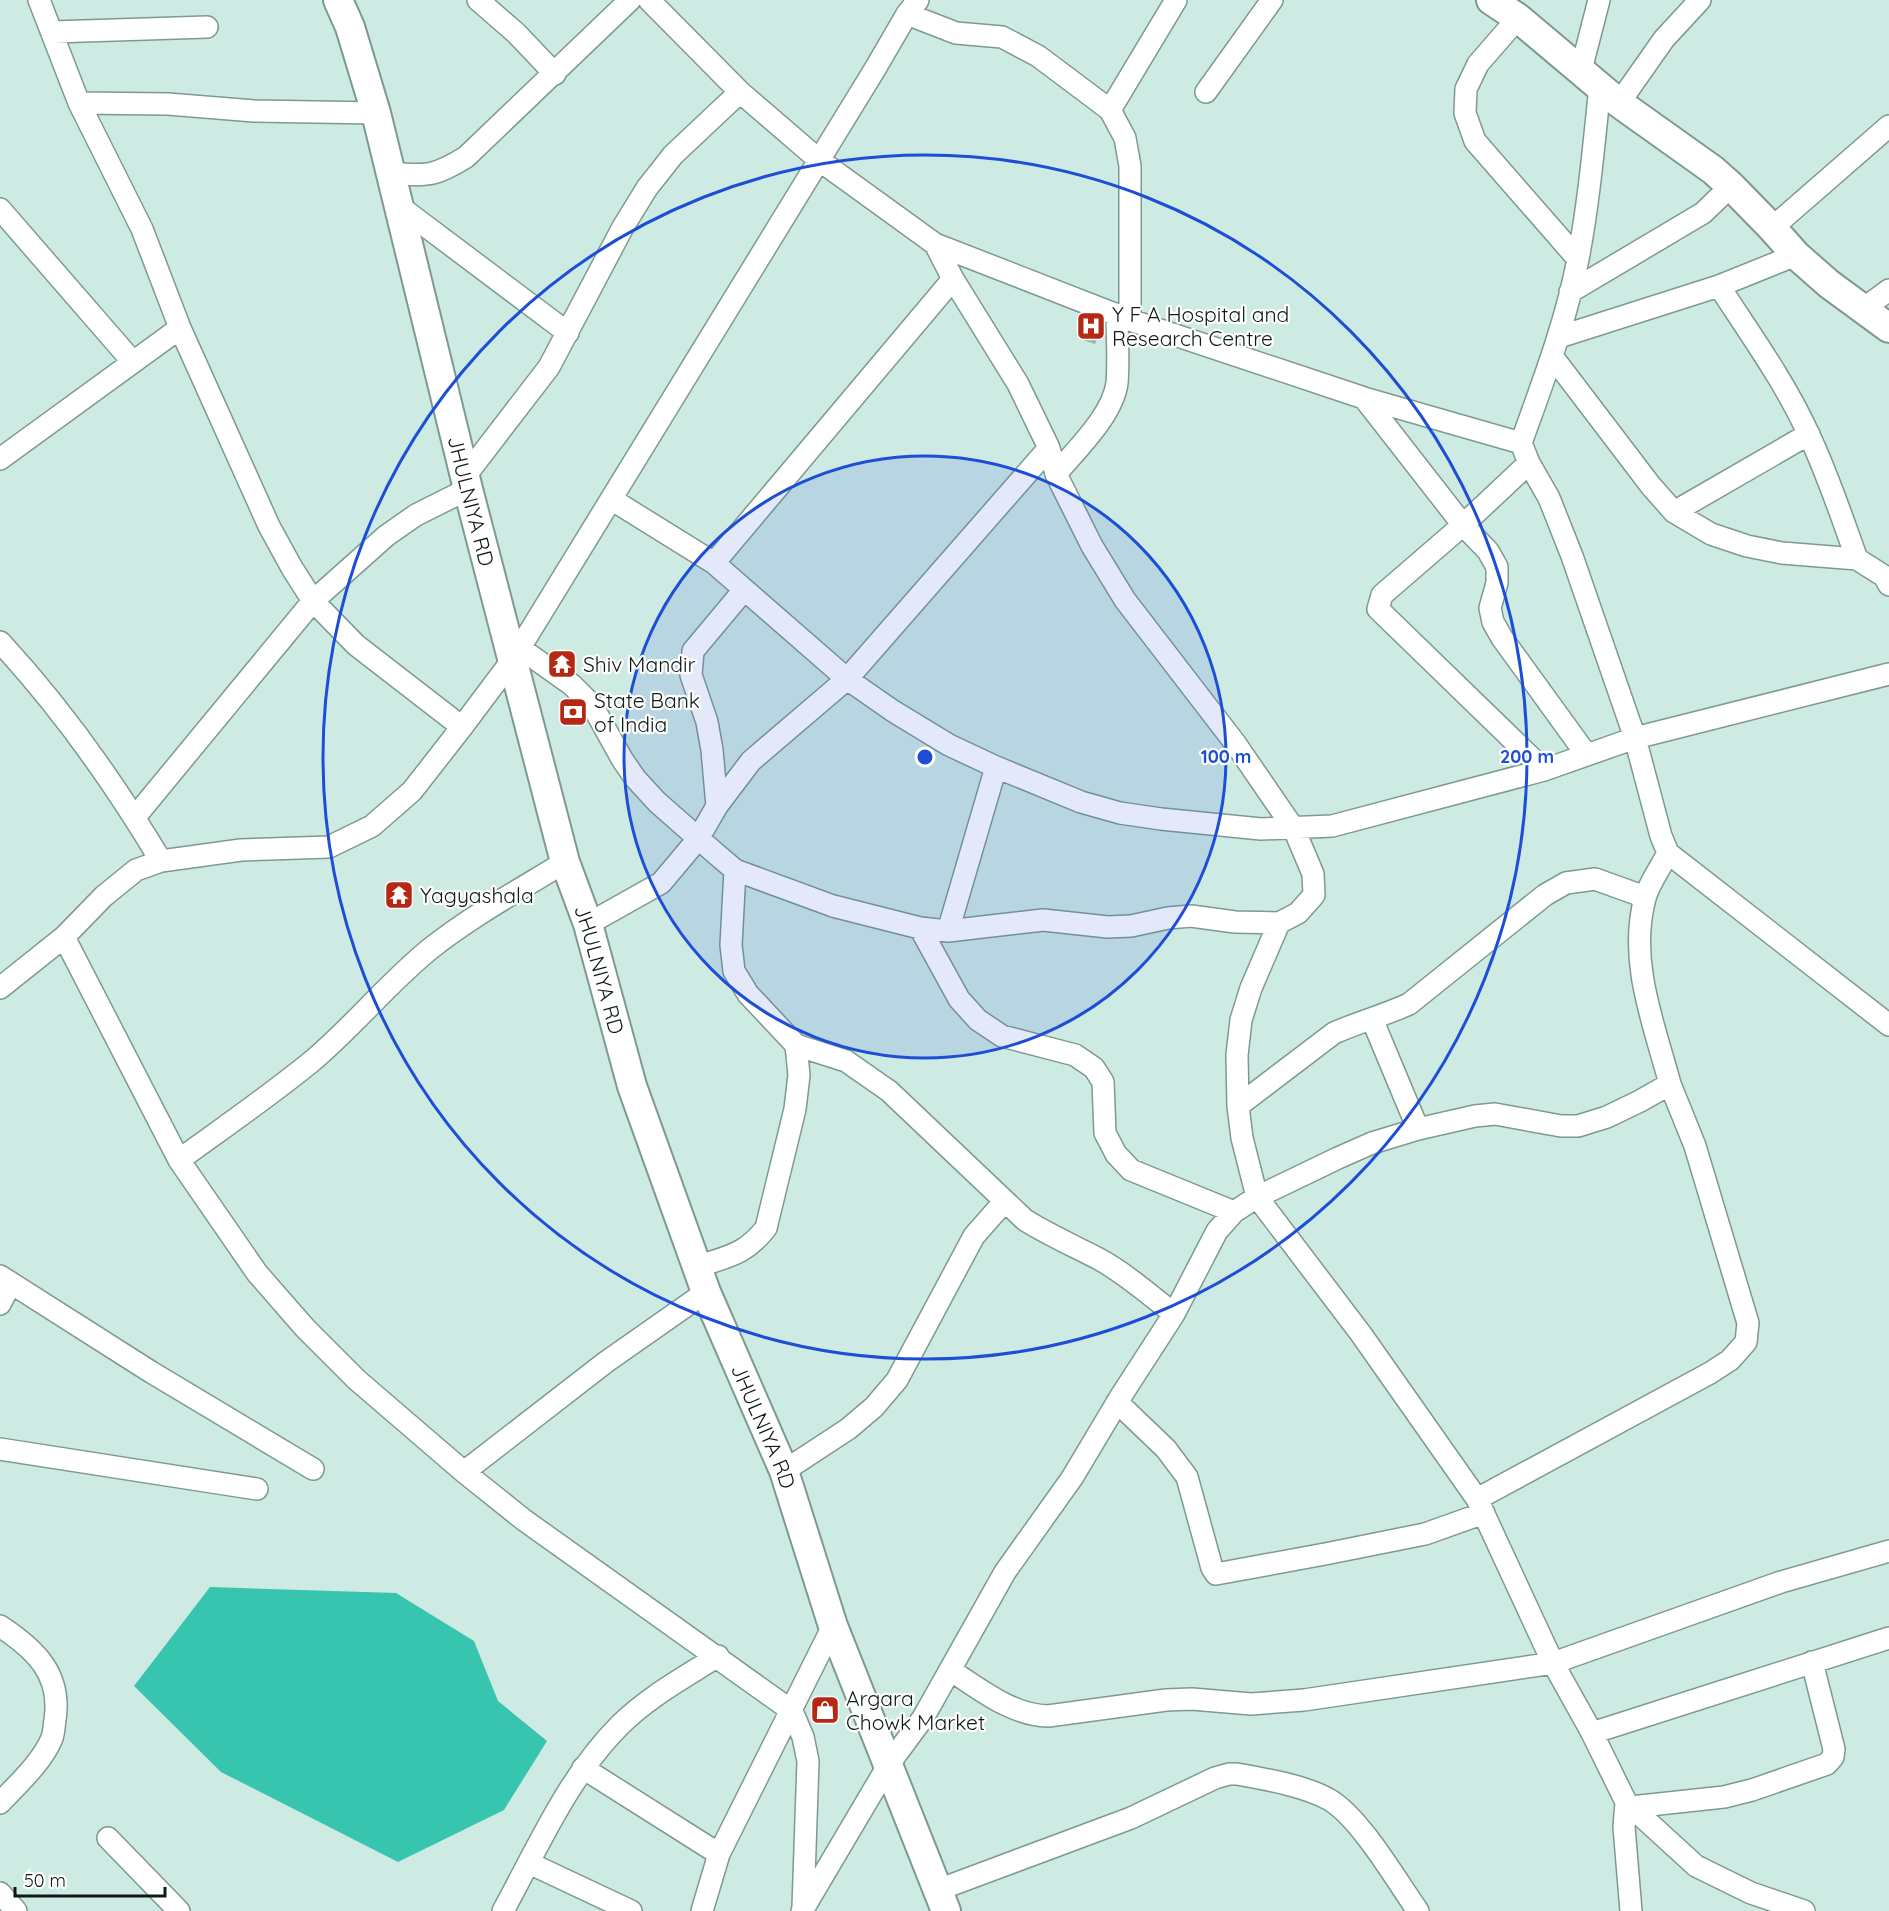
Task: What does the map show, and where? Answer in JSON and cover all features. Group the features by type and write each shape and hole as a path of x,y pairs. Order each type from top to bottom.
{"street":[{"path":"39,0 80,103 142,229 180,328 269,526 292,568 313,601 356,645 462,727"},
{"name":"JHULNIYA RD","path":"338,0 350,27 376,113 467,482 516,653 564,862 588,924 632,1086 701,1279 784,1471 833,1626 942,1900"},
{"path":"478,0 516,33 555,74"},
{"path":"390,173 420,176 443,172 466,158 630,0"},
{"path":"650,0 740,92 819,160 935,244 1124,317 1364,398 1521,443"},
{"path":"1110,110 1176,0"},
{"path":"1206,92 1272,0"},
{"path":"1491,0 1518,18 1600,86 1713,170 1796,255 1889,328"},
{"path":"1599,0 1600,86 1589,193 1578,259 1556,347 1521,443 1550,498 1572,556 1635,738 1661,836 1668,853 1889,1025"},
{"path":"1600,86 1664,39 1700,0"},
{"path":"0,988 64,937 104,896 136,870 161,861 241,850 329,847 372,826 412,790 516,653 912,7 956,33 1002,37 1038,56 1110,110 1125,138 1130,166 1124,317 1117,384 1109,405 1092,431 1056,474"},
{"path":"1518,18 1478,64 1466,89 1465,113 1475,141 1578,259"},
{"path":"53,32 207,27"},
{"path":"135,817 313,601 386,536 467,482 549,367 623,226 647,188 674,155 740,92"},
{"path":"80,103 168,104 254,111 376,113"},
{"path":"1772,228 1889,126"},
{"path":"1570,292 1703,213 1731,186"},
{"path":"399,206 568,333"},
{"path":"0,209 132,361"},
{"path":"516,653 573,685 592,705 635,778 657,802 735,870 833,906 920,928 948,931 1043,920 1108,927 1131,926 1168,918 1191,916 1235,922 1279,923 1298,913 1314,894 1313,874 1294,829 1235,743 1125,600 1076,516 1056,474 1049,448 1018,384 953,279 935,244"},
{"path":"1556,347 1796,255"},
{"path":"714,563 953,279"},
{"path":"1719,285 1771,367 1809,434 1826,473 1857,559"},
{"path":"1863,309 1889,290"},
{"path":"0,459 180,328"},
{"path":"1556,347 1652,486 1674,512 1711,534 1747,546 1782,552 1857,559 1884,576 1889,585"},
{"path":"1364,398 1463,525 1488,551 1497,567 1497,583 1490,608 1493,622 1502,638 1586,754"},
{"path":"1674,512 1809,434"},
{"path":"588,924 661,883 698,839 717,806 751,761 847,679 1049,448"},
{"path":"1530,463 1382,595 1378,609 1544,770"},
{"path":"611,499 714,563 847,679 930,734 996,767 1081,802 1120,813 1261,830 1332,826 1544,770 1635,738 1888,676"},
{"path":"717,806 707,722 691,675 693,651 744,590"},
{"path":"0,643 65,720 135,817 161,861"},
{"path":"948,931 996,767"},
{"path":"1117,1402 1166,1449 1187,1477 1212,1568 1216,1574 1425,1534 1480,1506 1730,1360 1746,1342 1748,1323 1695,1146 1670,1084 1639,960 1645,897 1668,853"},
{"path":"179,1160 311,1062 393,981 431,949 472,919 564,862"},
{"path":"735,870 731,945 734,971 748,994 796,1045 846,1060 866,1074 889,1091 1025,1220 1125,1276 1174,1314"},
{"path":"1238,1106 1334,1033 1409,1004 1545,895 1566,883 1595,879 1645,897"},
{"path":"1279,923 1251,988 1241,1020 1237,1055 1238,1106 1242,1138 1257,1197 1361,1334 1480,1506 1553,1663 1629,1805 1696,1866 1751,1893 1804,1911"},
{"path":"920,928 959,999 978,1020 1002,1036 1075,1056 1094,1068 1103,1082 1105,1133 1116,1154 1131,1170 1234,1212"},
{"path":"64,937 179,1160 257,1273 305,1328 357,1380 524,1520 718,1656 792,1711 803,1737 808,1761 802,1910"},
{"path":"1372,1019 1418,1129"},
{"path":"464,1472 606,1362 701,1279 754,1243 766,1228 795,1109 799,1075 796,1045"},
{"path":"802,1910 889,1764 923,1718 1005,1572 1072,1478 1117,1402 1174,1314 1217,1231 1234,1212 1257,1197 1372,1143 1418,1129 1475,1116 1495,1114 1562,1126 1578,1126 1615,1113 1670,1084"},
{"path":"784,1471 848,1429 874,1407 897,1380 974,1236 1004,1202"},
{"path":"0,1304 6,1279 151,1372 313,1469"},
{"path":"0,1449 257,1489"},
{"path":"950,1670 1021,1712 1033,1716 1166,1700 1192,1699 1251,1704 1304,1700 1553,1663 1781,1582 1889,1551"},
{"path":"702,1911 719,1854 833,1626"},
{"path":"0,1803 35,1765 52,1738 57,1707 54,1685 42,1661 24,1642 2,1632"},
{"path":"1592,1733 1889,1638"},
{"path":"503,1911 583,1767 621,1724 651,1700 718,1656"},
{"path":"1629,1805 1724,1797 1778,1782 1827,1764 1833,1757 1834,1749 1812,1662"},
{"path":"583,1767 719,1854"},
{"path":"942,1900 1131,1818 1215,1778 1237,1774 1306,1791 1329,1800 1361,1830 1418,1911"},
{"path":"1629,1805 1624,1827 1631,1911"},
{"path":"108,1838 179,1911"},
{"path":"529,1863 631,1911"},
{"path":"0,1893 16,1911"}],"shaded area":[{"path":"210,1587 396,1593 474,1641 498,1701 547,1741 504,1810 398,1862 221,1772 134,1686"}],"building":[{"path":"1089,313 1105,318 1095,344 1080,339"}],"place":[{"name":"Y F A Hospital and Research Centre","path":"1091,326"},
{"name":"Shiv Mandir","path":"562,664"},
{"name":"State Bank of India","path":"573,712"},
{"name":"Yagyashala","path":"399,895"},
{"name":"Argara Chowk Market","path":"825,1710"}]}
